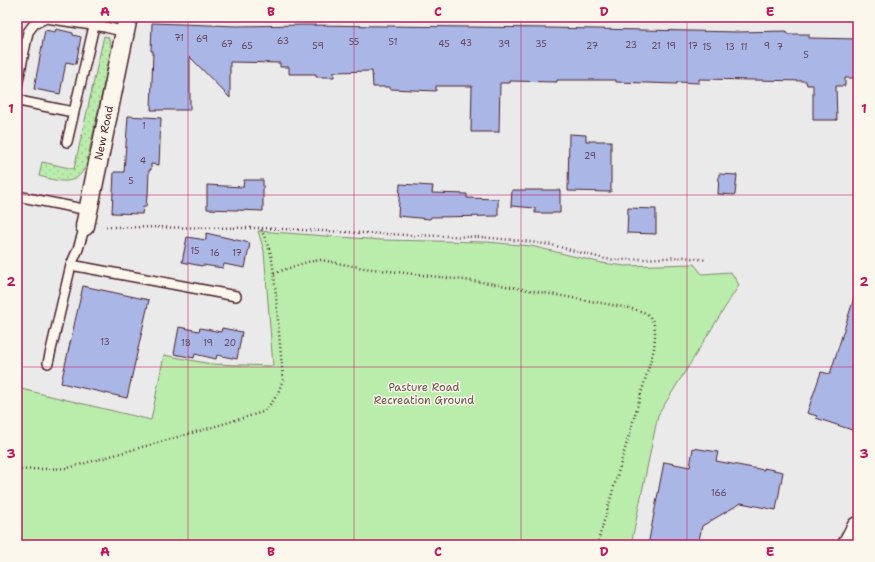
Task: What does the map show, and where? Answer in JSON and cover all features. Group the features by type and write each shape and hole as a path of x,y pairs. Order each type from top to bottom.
{"main road":[{"path":"849,545 858,528"}],"street":[{"name":"New Road","path":"86,218 127,24"}],"lane":[{"path":"17,86 28,32 34,24 46,18 94,26 127,24"},
{"path":"67,142 94,26"},
{"path":"17,98 24,102 73,112"},
{"path":"17,196 86,218"},
{"name":"New Road","path":"48,363 71,265 78,249 86,218"},
{"path":"71,265 236,296"}],"path":[{"path":"86,218 406,236 480,237 523,240 552,245 613,260 684,257 706,260"},
{"path":"17,470 68,468 263,412 278,393 283,380 274,273 271,254 261,228"},
{"path":"274,273 307,262 321,260 364,268 489,283 629,308 645,313 651,318 655,326 654,349 597,545"}],"green space":[{"path":"104,36 108,37 112,47 86,166 77,178 71,180 59,181 39,176 42,162 74,169"},
{"name":"Pasture Road Recreation Ground","path":"258,231 381,240 487,242 531,246 602,263 625,266 694,264 702,274 731,272 739,285 658,415 631,545 17,545 17,388 151,420 164,355 211,364 273,366 264,251"}],"building":[{"path":"152,23 237,26 306,25 737,32 787,31 787,34 809,34 809,38 858,39 858,78 845,78 845,86 836,86 837,120 813,120 813,85 807,85 806,81 699,79 699,83 677,82 677,84 616,82 616,80 557,80 557,82 510,81 510,83 500,83 499,132 471,132 472,86 436,86 436,91 390,89 390,87 373,87 372,71 334,72 334,77 316,77 316,74 289,74 289,67 280,67 280,63 230,62 230,98 190,57 190,110 151,110 153,51 151,51"},
{"path":"56,29 73,33 73,35 81,37 76,64 66,62 60,94 34,89 45,30 55,32"},
{"path":"128,116 161,118 159,165 151,164 151,170 149,170 148,196 146,207 143,207 142,214 112,213 114,172 124,172"},
{"path":"569,134 586,135 586,141 611,141 611,192 568,191"},
{"path":"719,174 737,175 735,195 718,194"},
{"path":"244,180 263,180 263,211 207,209 207,185 243,187"},
{"path":"400,184 433,186 432,193 467,194 467,198 498,199 498,216 431,217 430,219 398,216"},
{"path":"512,190 560,190 560,213 535,213 535,208 511,206"},
{"path":"628,208 656,209 656,234 627,233"},
{"path":"206,233 250,243 245,268 224,264 223,268 202,266 182,262 187,237 206,240"},
{"path":"83,286 149,300 127,398 61,383"},
{"path":"854,298 858,299 858,432 816,418 817,416 807,413 821,372 830,374"},
{"path":"179,327 199,331 200,328 221,332 222,328 242,332 237,359 217,355 216,359 195,354 194,358 174,354"},
{"path":"693,448 718,452 716,461 783,472 776,510 741,503 702,526 698,545 648,545 664,462 690,467"}]}
